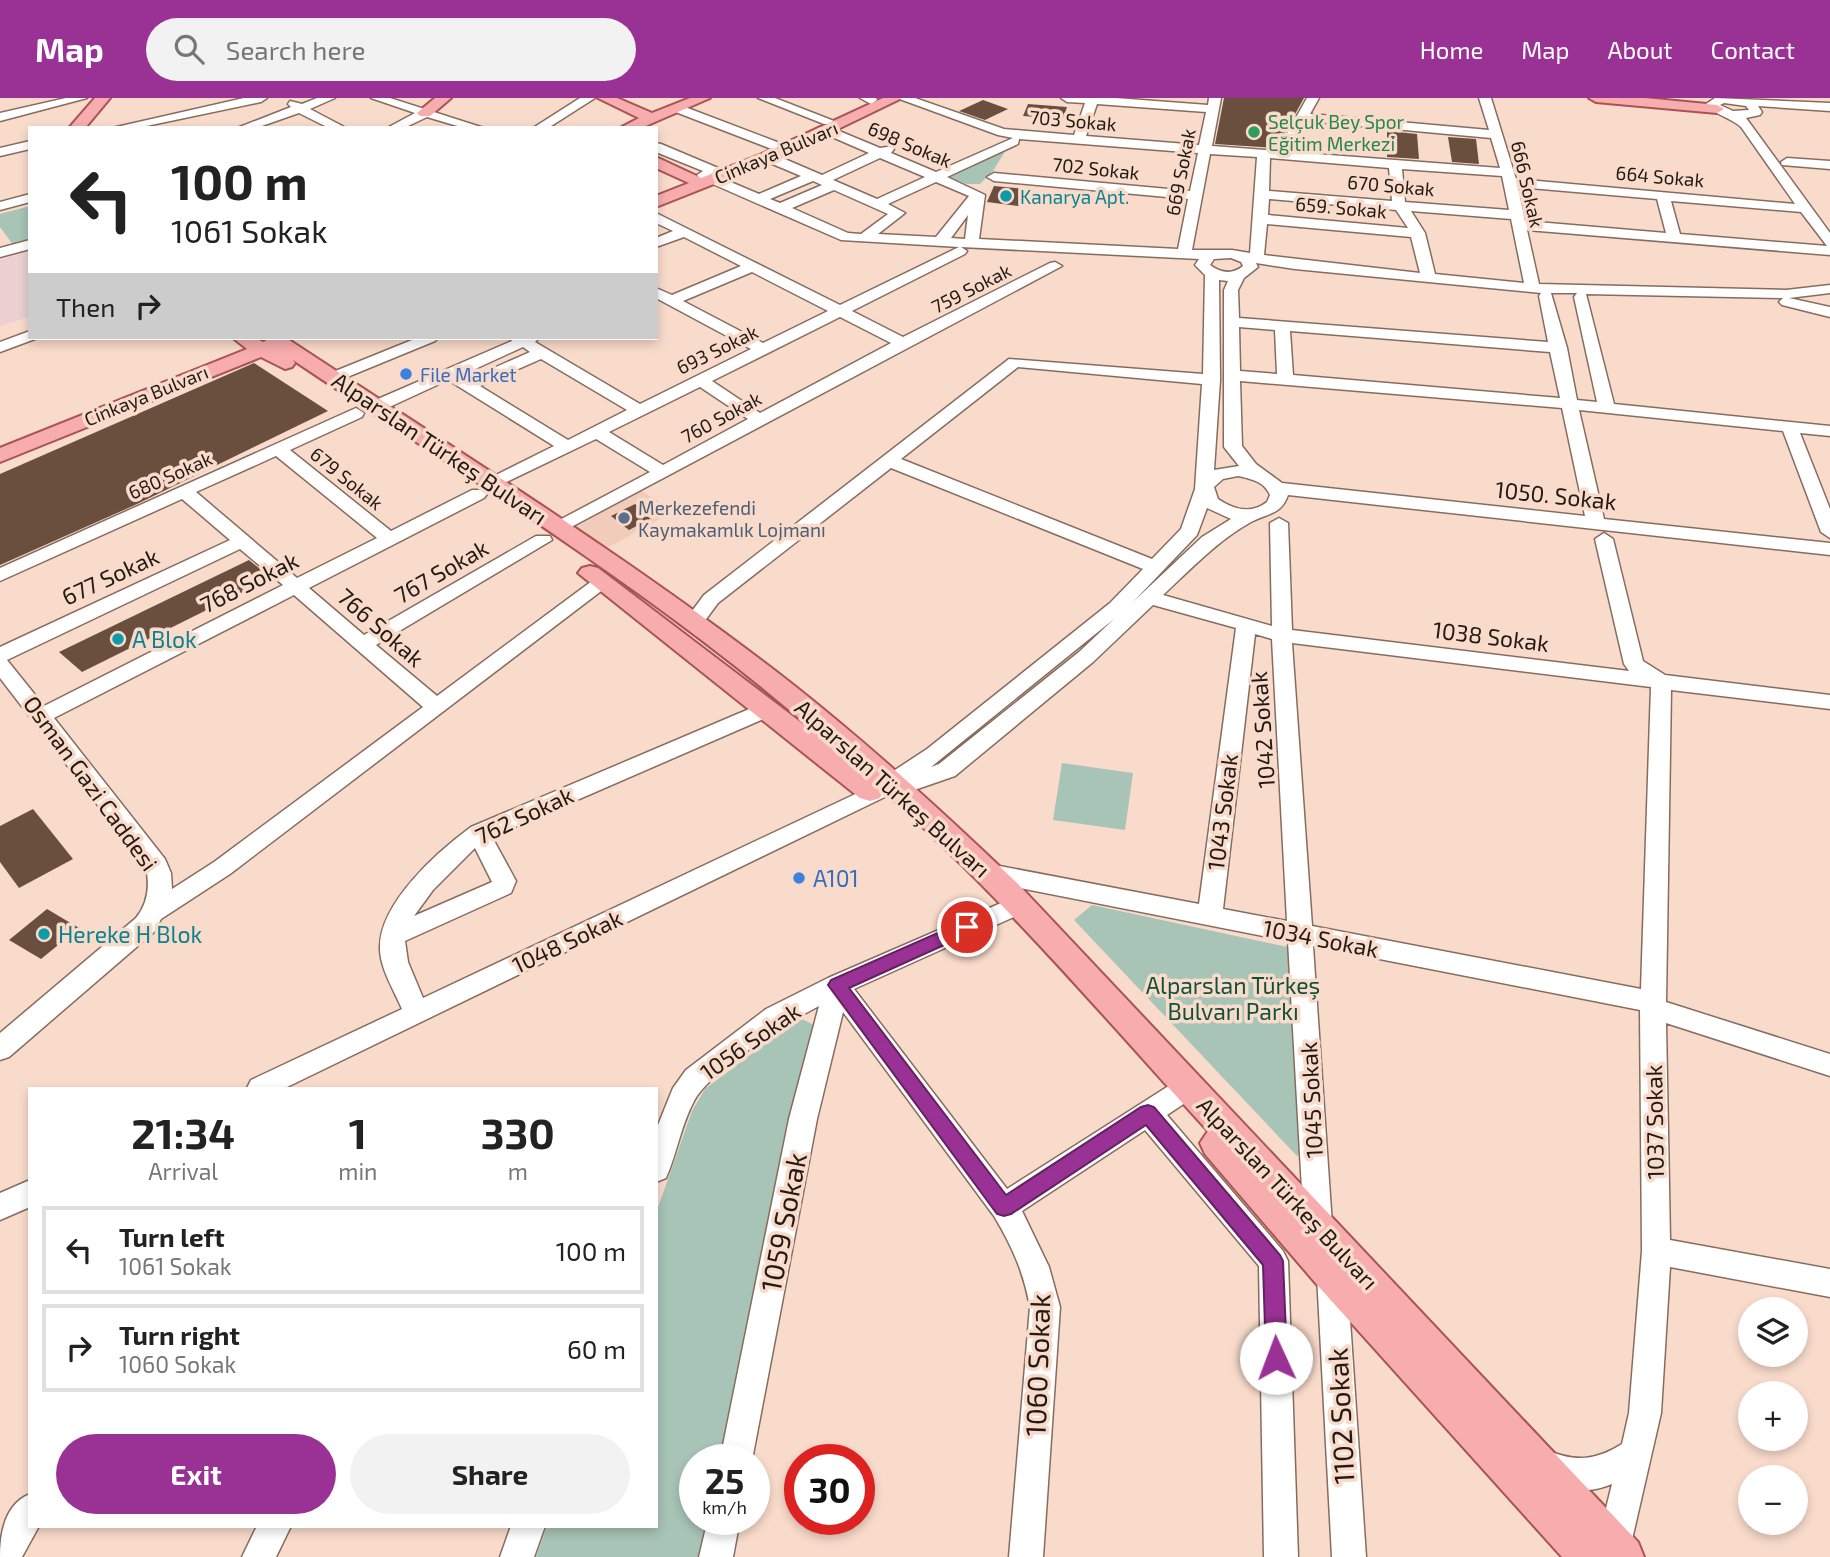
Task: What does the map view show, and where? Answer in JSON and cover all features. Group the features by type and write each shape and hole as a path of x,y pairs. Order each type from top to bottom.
{"main road":[{"path":"78,126 103,98"},
{"path":"93,126 116,98"},
{"path":"425,113 444,98"},
{"path":"605,98 651,118"},
{"path":"632,126 703,98"},
{"path":"1597,98 1718,102"},
{"path":"1663,98 1718,102"},
{"name":"Cinkaya Bulvarı","path":"658,193 774,151 832,125 878,100"},
{"path":"658,163 705,177"},
{"name":"Cinkaya Bulvarı","path":"658,201 705,177"},
{"name":"Cinkaya Bulvarı","path":"0,443 203,358 260,340"},
{"name":"Cinkaya Bulvarı","path":"0,456 260,340"},
{"name":"Alparslan Türkeş Bulvarı","path":"260,340 334,377 367,410"},
{"name":"Alparslan Türkeş Bulvarı","path":"260,340 550,534 694,622 788,694 1009,909 1176,1095 1332,1275 1610,1555"},
{"name":"Alparslan Türkeş Bulvarı","path":"550,534 603,582 768,709 933,819 989,873 1318,1225 1533,1459 1610,1555"}],"street":[{"path":"0,117 81,98"},
{"path":"126,126 261,98"},
{"path":"286,98 336,126"},
{"path":"249,126 329,98"},
{"path":"377,98 471,126"},
{"path":"542,126 589,98"},
{"path":"764,98 832,125"},
{"name":"703 Sokak","path":"902,98 1017,138 1079,140 1395,165"},
{"path":"1066,98 1214,104"},
{"path":"1281,156 1313,98"},
{"name":"666 Sokak","path":"1485,98 1537,288 1575,359"},
{"path":"878,100 951,129 969,121"},
{"path":"1079,140 1092,100"},
{"path":"1738,100 1755,106 1755,113 1787,162 1830,219"},
{"path":"1718,102 1738,100 1824,106"},
{"path":"1718,102 1745,124 1830,243"},
{"name":"669 Sokak","path":"1184,254 1214,104"},
{"path":"145,121 161,105 186,112"},
{"path":"0,130 28,120 45,106"},
{"path":"1735,115 1824,106"},
{"path":"677,108 774,151 826,178 912,209 891,240"},
{"path":"397,126 425,113"},
{"path":"1304,117 1497,135"},
{"name":"698 Sokak","path":"832,125 898,145 881,152"},
{"name":"698 Sokak","path":"832,125 881,152 943,169 978,195"},
{"path":"885,200 991,145 1017,138"},
{"path":"940,242 994,177 1017,138"},
{"path":"0,152 28,145"},
{"path":"658,148 705,177 835,244 1184,254 1209,266"},
{"path":"774,151 826,178"},
{"path":"780,208 826,178 881,152"},
{"path":"1247,269 1261,219 1264,155"},
{"path":"1787,162 1830,165"},
{"path":"1395,165 1399,205 1409,215 1418,233 1428,278"},
{"name":"664 Sokak","path":"1395,165 1663,196 1808,209"},
{"path":"705,177 831,233 863,239 940,242 966,248 1537,288 1786,294 1830,289"},
{"name":"702 Sokak","path":"994,177 1195,196"},
{"path":"761,198 826,178"},
{"path":"966,248 978,195"},
{"name":"670 Sokak","path":"1263,195 1399,205 1517,220 1830,251"},
{"path":"1663,196 1674,236"},
{"path":"0,206 28,199"},
{"path":"863,239 898,212 885,200"},
{"path":"658,218 838,312 904,343"},
{"name":"659. Sokak","path":"1261,219 1418,233"},
{"path":"658,242 683,232"},
{"path":"0,253 28,245"},
{"name":"693 Sokak","path":"485,489 595,431 966,248"},
{"path":"1204,489 1207,499 1214,505 1234,514 1250,515 1270,510 1274,498 1233,447 1231,290 1251,267 1250,263 1233,254 1209,266"},
{"name":"759 Sokak","path":"904,343 1055,266"},
{"path":"886,789 935,754 1117,607 1190,531 1204,489 1212,380 1209,266"},
{"path":"672,300 751,267"},
{"path":"1247,269 1428,278 1537,288 1581,297 1830,303"},
{"path":"658,293 764,349"},
{"path":"1581,297 1569,404 1634,664 1661,682"},
{"path":"1777,301 1830,312"},
{"path":"1233,322 1575,359"},
{"path":"0,334 28,325"},
{"path":"1282,326 1285,380"},
{"path":"0,347 28,337"},
{"path":"334,377 425,340"},
{"name":"680 Sokak","path":"0,575 278,449 451,375 523,340"},
{"path":"526,340 639,410"},
{"name":"760 Sokak","path":"550,534 904,343"},
{"path":"467,386 542,352"},
{"path":"1575,359 1607,408"},
{"path":"694,622 712,599 1015,362 1212,380"},
{"path":"451,375 566,446"},
{"path":"1232,376 1569,404 1830,431"},
{"path":"700,380 760,420"},
{"path":"1789,426 1825,507 1830,532"},
{"path":"595,431 663,472"},
{"name":"679 Sokak","path":"278,449 389,538"},
{"path":"887,460 1155,567"},
{"name":"1050. Sokak","path":"1204,489 1209,480 1226,472 1251,473 1274,498 1600,532 1830,562"},
{"name":"768 Sokak","path":"43,715 485,489"},
{"name":"766 Sokak","path":"184,491 435,706"},
{"name":"1042 Sokak","path":"1274,498 1301,934"},
{"path":"886,789 947,770 1086,657 1209,541 1250,515"},
{"name":"1050. Sokak","path":"1600,532 1830,549"},
{"name":"767 Sokak","path":"363,644 550,534"},
{"name":"677 Sokak","path":"0,655 242,541"},
{"path":"0,1049 145,925 155,912 222,867 603,582"},
{"name":"1038 Sokak","path":"1150,597 1282,635 1830,702"},
{"name":"1043 Sokak","path":"1210,916 1246,625"},
{"name":"Osman Gazi Caddesi","path":"0,664 43,715 157,864 160,890 155,912"},
{"name":"1037 Sokak","path":"1610,1555 1645,1413 1656,1251 1653,1005 1661,682"},
{"name":"762 Sokak","path":"393,936 402,915 428,880 462,845 479,833 768,709"},
{"name":"1048 Sokak","path":"262,1087 886,789"},
{"path":"416,1013 392,949 393,936 503,887 504,881 479,833"},
{"name":"1034 Sokak","path":"989,873 1653,1005 1830,1065"},
{"name":"1056 Sokak","path":"658,1163 682,1096 695,1078 775,1017 837,985 1009,909"},
{"name":"1045 Sokak","path":"1301,934 1318,1225"},
{"name":"1060 Sokak","path":"837,985 1004,1207 1027,1242 1039,1274 1045,1307 1026,1557"},
{"name":"1059 Sokak","path":"739,1444 803,1119 837,985"},
{"path":"1004,1207 1176,1095"},
{"path":"1148,1113 1273,1261 1282,1557"},
{"path":"0,1207 28,1194"},
{"path":"1656,1251 1830,1283"},
{"name":"1102 Sokak","path":"1332,1275 1349,1557"},
{"path":"1533,1459 1571,1476 1593,1475 1616,1467 1634,1455"},
{"path":"3,1557 28,1513"},
{"path":"259,1557 273,1528"},
{"path":"517,1557 527,1528"},
{"path":"716,1557 720,1535"}],"shaded area":[{"path":"28,250 28,318 0,326 0,260"},
{"name":"Merkezefendi Kaymakamlık Lojmanı","path":"641,490 674,511 607,548 574,526"}],"green space":[{"path":"1001,149 1006,150 993,171 980,184 966,184 946,176"},
{"path":"28,207 28,242 14,246 0,227 0,214"},
{"path":"1062,763 1133,773 1125,830 1053,820"},
{"name":"Alparslan Türkeş Bulvarı Parkı","path":"1092,905 1292,948 1304,1147 1297,1156 1074,920"},
{"path":"802,1019 814,1025 725,1444 679,1444 679,1535 707,1535 702,1557 536,1557 546,1528 658,1528 658,1207 692,1111 705,1089 795,1021"}],"building":[{"name":"Selçuk Bey Spor Eğitim Merkezi","path":"1224,98 1304,98 1276,148 1215,144"},
{"path":"983,100 1008,109 985,120 959,111"},
{"path":"1028,104 1067,107 1063,119 1023,116"},
{"path":"1387,131 1417,134 1419,159 1387,157"},
{"path":"1448,137 1476,139 1479,164 1452,162"},
{"name":"Kanarya Apt.","path":"994,186 1026,189 1019,206 987,202"},
{"path":"254,363 328,411 135,505 0,565 0,474"},
{"name":"Merkezefendi Kaymakamlık Lojmanı","path":"635,504 654,517 629,530 611,516"},
{"path":"249,560 271,578 82,672 59,652"},
{"path":"33,809 73,859 19,888 0,862 0,826"},
{"name":"Hereke H Blok","path":"47,909 79,928 41,959 9,940"}],"place":[{"name":"Selçuk Bey Spor Eğitim Merkezi","path":"1254,132"},
{"name":"Kanarya Apt.","path":"1006,196"},
{"name":"File Market","path":"406,374"},
{"name":"Merkezefendi Kaymakamlık Lojmanı","path":"624,518"},
{"name":"A Blok","path":"118,639"},
{"name":"A101","path":"799,878"},
{"name":"Hereke H Blok","path":"44,934"}],"route":[{"path":"967,927 837,985 1004,1207 1148,1113 1273,1261 1276,1358"}]}
